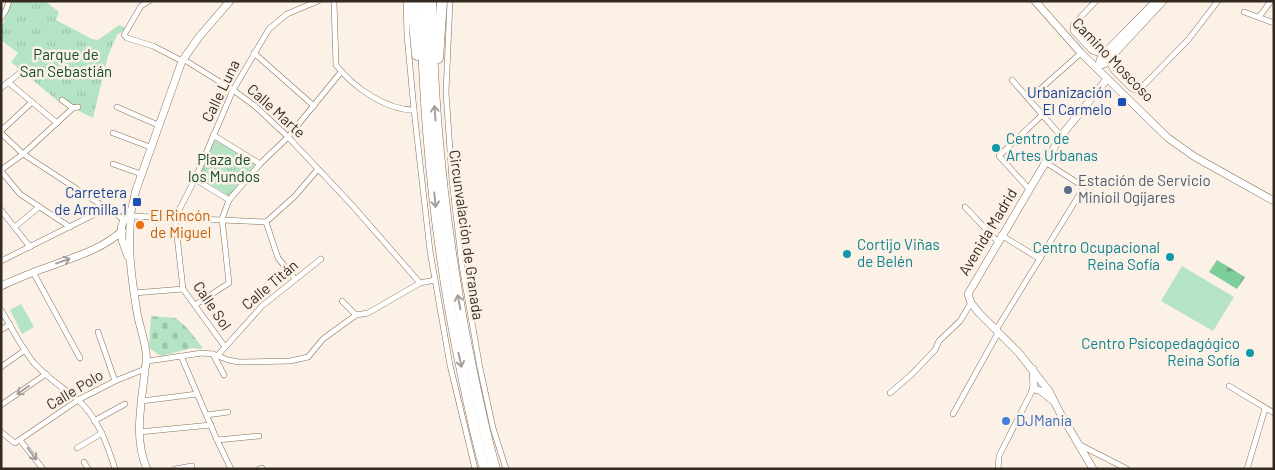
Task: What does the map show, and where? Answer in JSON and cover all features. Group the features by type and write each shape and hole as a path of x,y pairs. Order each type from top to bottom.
{"highway":[{"path":"412,1 422,103 427,118"},
{"name":"Circunvalación de Granada","path":"422,1 427,118 444,277 468,399 485,469"},
{"name":"Circunvalación de Granada","path":"431,1 434,90 445,211 455,281 480,407 495,469"},
{"path":"434,90 438,74 442,1"}],"street":[{"path":"1,18 6,10 8,1"},
{"path":"137,1 141,6 148,1"},
{"path":"147,469 142,458 139,432 145,369 148,361 124,231 150,147 183,60 198,37 230,1"},
{"name":"Calle Luna","path":"175,218 233,90 269,29 287,14 318,1"},
{"path":"334,1 336,66 378,101 400,109 414,110"},
{"path":"406,1 414,110 435,280 450,365 475,469"},
{"path":"450,1 446,92 452,180 462,266 493,428 506,469"},
{"name":"Camino Moscoso","path":"1035,1 1074,46 1101,69 1105,82 1126,96"},
{"path":"1096,1 1072,25 1072,28 1092,51 1106,58 1114,71 1132,89 1139,90 1188,40 1218,1"},
{"path":"1074,46 1080,48 1101,69 1106,58 1156,1"},
{"path":"1106,58 1163,1"},
{"path":"1259,17 1271,1"},
{"name":"Calle Marte","path":"141,6 124,35 127,38 153,46 183,60 233,90 255,106 343,194 420,283"},
{"path":"1244,12 1274,23"},
{"name":"Camino Moscoso","path":"1052,20 1177,145 1274,201"},
{"path":"254,53 314,106"},
{"path":"1029,100 1081,53 1082,57 1105,82"},
{"path":"1,88 21,72"},
{"path":"195,305 229,283 222,219 229,200 260,164 288,137 341,72"},
{"path":"1012,80 1061,136"},
{"path":"8,82 57,123"},
{"name":"Avenida Madrid","path":"971,303 968,294 971,286 1045,162 1061,136 1105,82"},
{"path":"62,100 75,108 1,171 20,194 70,227"},
{"path":"32,102 1,132 23,154 107,208 127,217 266,222 295,196 318,169"},
{"path":"117,107 158,125"},
{"path":"1029,189 999,156 1042,115"},
{"path":"113,133 150,147"},
{"path":"213,135 260,164"},
{"path":"953,414 997,331 1084,186 1045,162"},
{"path":"113,164 141,174"},
{"path":"194,179 229,200"},
{"path":"16,226 40,207"},
{"path":"965,207 999,238 1040,259"},
{"path":"1,261 107,208"},
{"path":"1,210 16,226 30,247"},
{"name":"Calle Sol","path":"175,218 183,288 225,346"},
{"path":"266,222 278,258 295,279"},
{"path":"1,286 93,250 124,231"},
{"name":"Calle Titán","path":"216,354 262,306 321,259"},
{"path":"33,272 80,358"},
{"path":"148,361 181,356 216,354 228,360 239,362 290,360 308,357 323,339 356,315 368,313 420,283 435,280"},
{"path":"134,293 183,288"},
{"path":"342,301 356,315"},
{"path":"890,393 935,350 939,341 960,321 971,303 1032,369 1042,387"},
{"path":"1,310 34,363 78,400 94,421 102,433 115,469"},
{"path":"1,330 10,324"},
{"path":"98,332 115,381"},
{"path":"1,367 25,350"},
{"path":"216,354 224,375"},
{"path":"181,356 231,469"},
{"name":"Calle Polo","path":"20,440 78,400 115,381 145,369"},
{"path":"1032,369 1034,385"},
{"path":"1,405 46,374"},
{"path":"998,469 999,456 1034,385 1038,381 1042,387 1049,390 1094,469"},
{"path":"1230,386 1274,413"},
{"path":"1027,402 1042,387"},
{"path":"142,400 197,394"},
{"path":"94,421 125,404"},
{"path":"1247,469 1265,408"},
{"path":"207,415 228,412"},
{"path":"139,432 211,424"},
{"path":"1,432 15,442 20,440 43,469"},
{"path":"77,448 102,433"},
{"path":"217,440 259,436"},
{"path":"1079,445 1127,469"},
{"path":"84,462 88,469"},
{"path":"176,469 192,466"}],"green space":[{"name":"Parque de San Sebastián","path":"12,1 45,1 59,12 56,20 92,39 98,40 119,25 126,28 117,35 108,56 93,118 79,111 77,105 72,105 64,98 60,103 11,62 18,53 1,40 1,24 3,24"},
{"name":"Plaza de los Mundos","path":"215,140 255,164 229,196 198,177"},
{"path":"1217,260 1245,277 1237,289 1209,272"},
{"path":"1182,266 1234,297 1213,331 1161,301"},
{"path":"21,304 34,327 22,334 10,310"},
{"path":"151,316 176,318 188,329 202,349 192,348 161,356 149,348"}],"place":[{"name":"Urbanización El Carmelo","path":"1122,102"},
{"name":"Centro de Artes Urbanas","path":"996,148"},
{"name":"Estación de Servicio Minioil Ogíjares","path":"1068,190"},
{"name":"Carretera de Armilla 1","path":"137,202"},
{"name":"El Rincón de Miguel","path":"140,225"},
{"name":"Cortijo Viñas de Belén","path":"847,254"},
{"name":"Centro Ocupacional Reina Sofía","path":"1170,257"},
{"name":"Centro Psicopedagógico Reina Sofía","path":"1250,353"},
{"name":"DJMania","path":"1006,421"}]}
